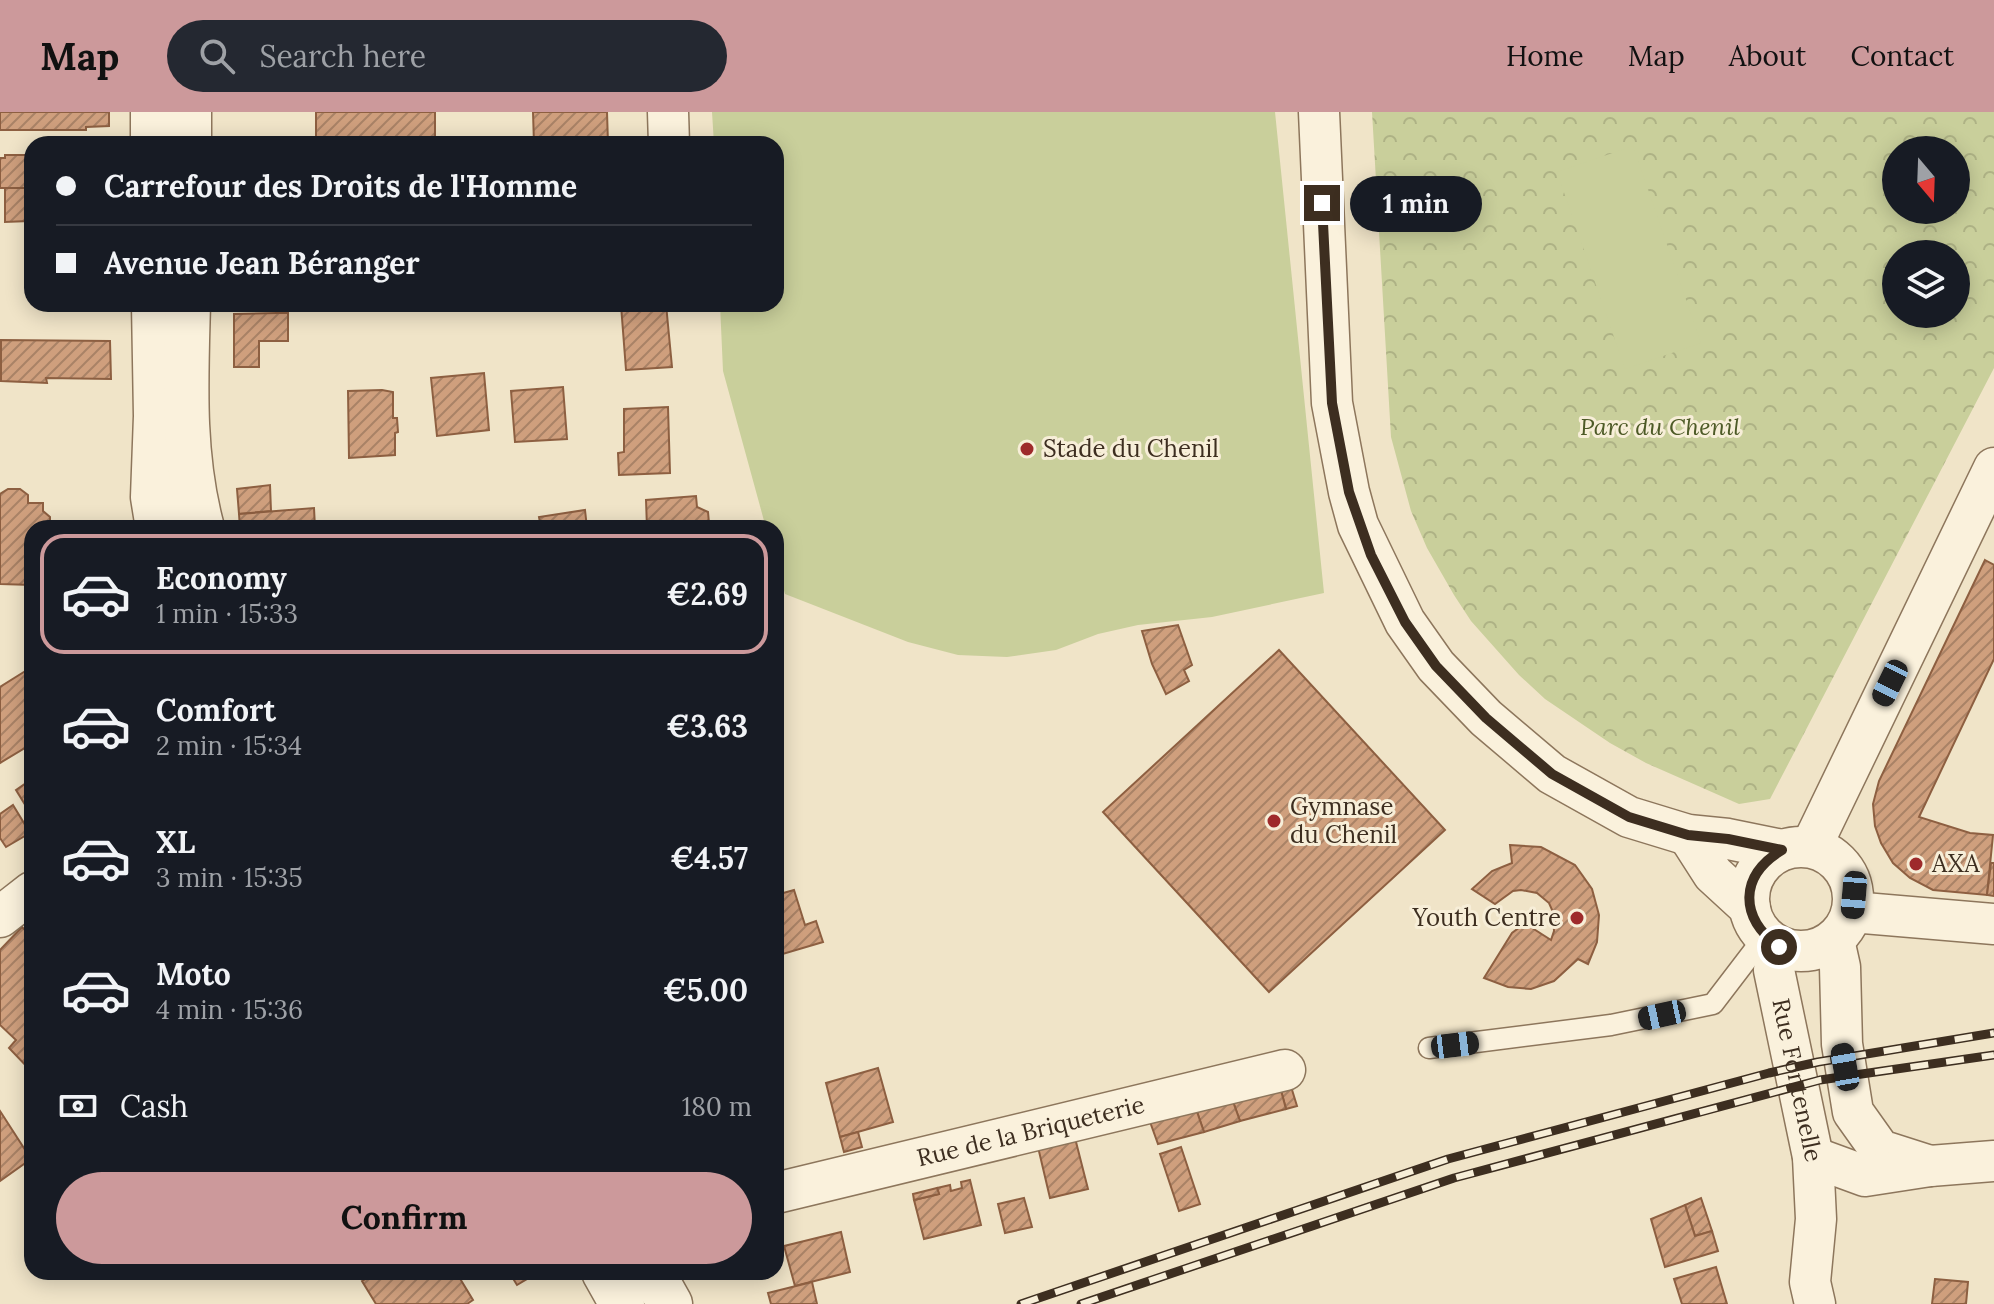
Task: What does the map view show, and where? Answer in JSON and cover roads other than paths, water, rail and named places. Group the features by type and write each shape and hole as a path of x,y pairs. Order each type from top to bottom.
{"street":[{"path":"153,112 153,136"},
{"path":"189,112 189,136"},
{"path":"668,112 669,136"},
{"path":"1319,112 1332,403 1349,492 1371,555 1405,622 1436,666 1486,718 1552,774 1629,817 1688,835 1827,853 1841,864 1854,895 1843,926"},
{"path":"154,312 156,416 153,497 157,520"},
{"path":"188,312 185,414 200,520"},
{"path":"1765,930 1750,890 1755,873 1767,859 1797,849 1994,468"},
{"path":"1688,835 1713,874 1765,930 1807,951 1843,926 1994,924"},
{"path":"0,917 24,898"},
{"name":"Rue Fontenelle","path":"1843,926 1840,967 1842,1044 1853,1112 1880,1150 1930,1166"},
{"name":"Rue Fontenelle","path":"1765,930 1813,1157 1865,1176 1930,1166"},
{"name":"Rue de la Briqueterie","path":"784,1191 1285,1070"},
{"path":"1813,1157 1816,1219 1810,1282 1815,1304"},
{"path":"1930,1166 1994,1161"},
{"path":"608,1280 622,1304"},
{"path":"656,1280 670,1304"}],"lane":[{"path":"1429,1048 1611,1025 1713,1004 1765,930"}],"railway":[{"path":"1021,1304 1448,1159 1769,1073 1994,1033"},
{"path":"1081,1304 1454,1178 1820,1080 1994,1055"}],"place":[{"name":"Stade du Chenil","path":"1027,449"},
{"name":"Gymnase du Chenil","path":"1274,821"},
{"name":"AXA","path":"1916,864"},
{"name":"Youth Centre","path":"1577,918"}],"park label":[{"name":"Parc du Chenil","path":"1660,427"}]}
